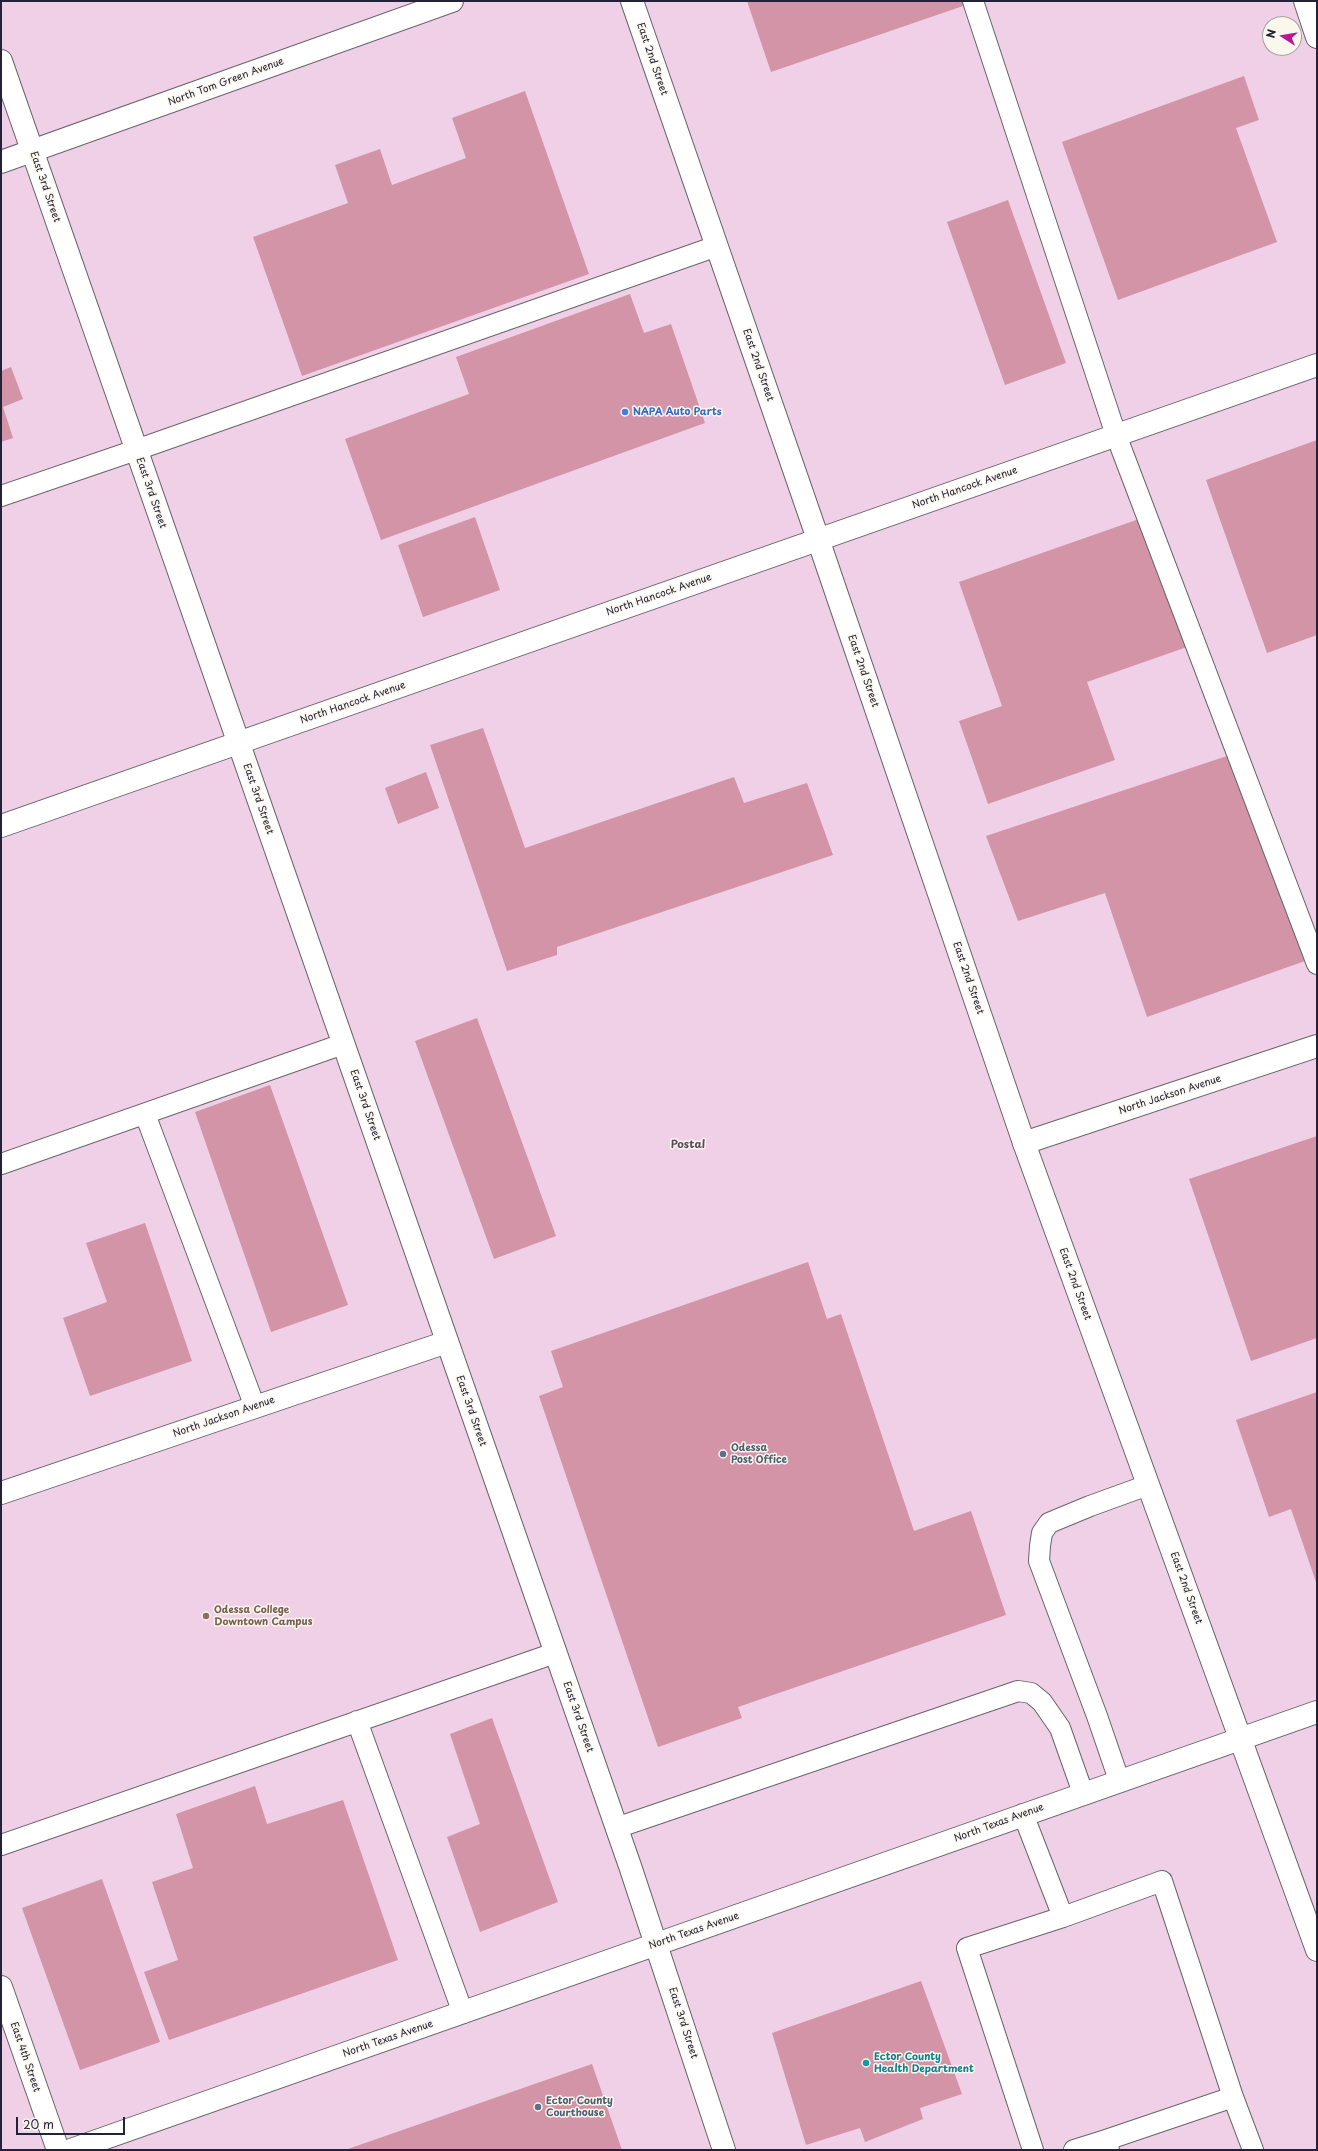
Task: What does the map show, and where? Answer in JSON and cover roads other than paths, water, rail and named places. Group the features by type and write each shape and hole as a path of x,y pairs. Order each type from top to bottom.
{"street":[{"name":"North Tom Green Avenue","path":"1,162 452,1"},
{"name":"East 2nd Street","path":"632,1 818,539 1024,1143 1317,1950"},
{"path":"1305,1 1317,37"},
{"name":"East 3rd Street","path":"1,61 657,1944 724,2150"},
{"name":"North Hancock Avenue","path":"1,826 1317,365"},
{"name":"North Jackson Avenue","path":"1024,1143 1317,1046"},
{"name":"North Jackson Avenue","path":"1,1493 447,1342"},
{"name":"North Texas Avenue","path":"71,2150 463,2013 1119,1780 1317,1712"},
{"name":"East 4th Street","path":"1,1986 58,2150"}],"lane":[{"path":"973,1 1116,435 1317,964"},
{"path":"1,496 717,246"},
{"path":"1,1164 343,1044"},
{"path":"145,1114 255,1407"},
{"path":"1119,1780 1097,1716 1039,1562 1040,1546 1042,1533 1049,1523 1148,1485"},
{"path":"1,1845 555,1653"},
{"path":"616,1828 1018,1691 1031,1693 1042,1702 1060,1728 1084,1793"},
{"path":"357,1721 463,2013"},
{"path":"1023,1814 1063,1917"},
{"path":"1033,2150 967,1948 1063,1917 1162,1881 1233,2097 1253,2150"},
{"path":"1074,2150 1107,2145 1233,2097"}],"place":[{"name":"NAPA Auto Parts","path":"625,412"},
{"name":"Odessa Post Office","path":"723,1454"},
{"name":"Odessa College Downtown Campus","path":"206,1616"},
{"name":"Ector County Health Department","path":"866,2063"},
{"name":"Ector County Courthouse","path":"538,2107"}],"district":[{"name":"Postal","path":"688,1145"}]}
